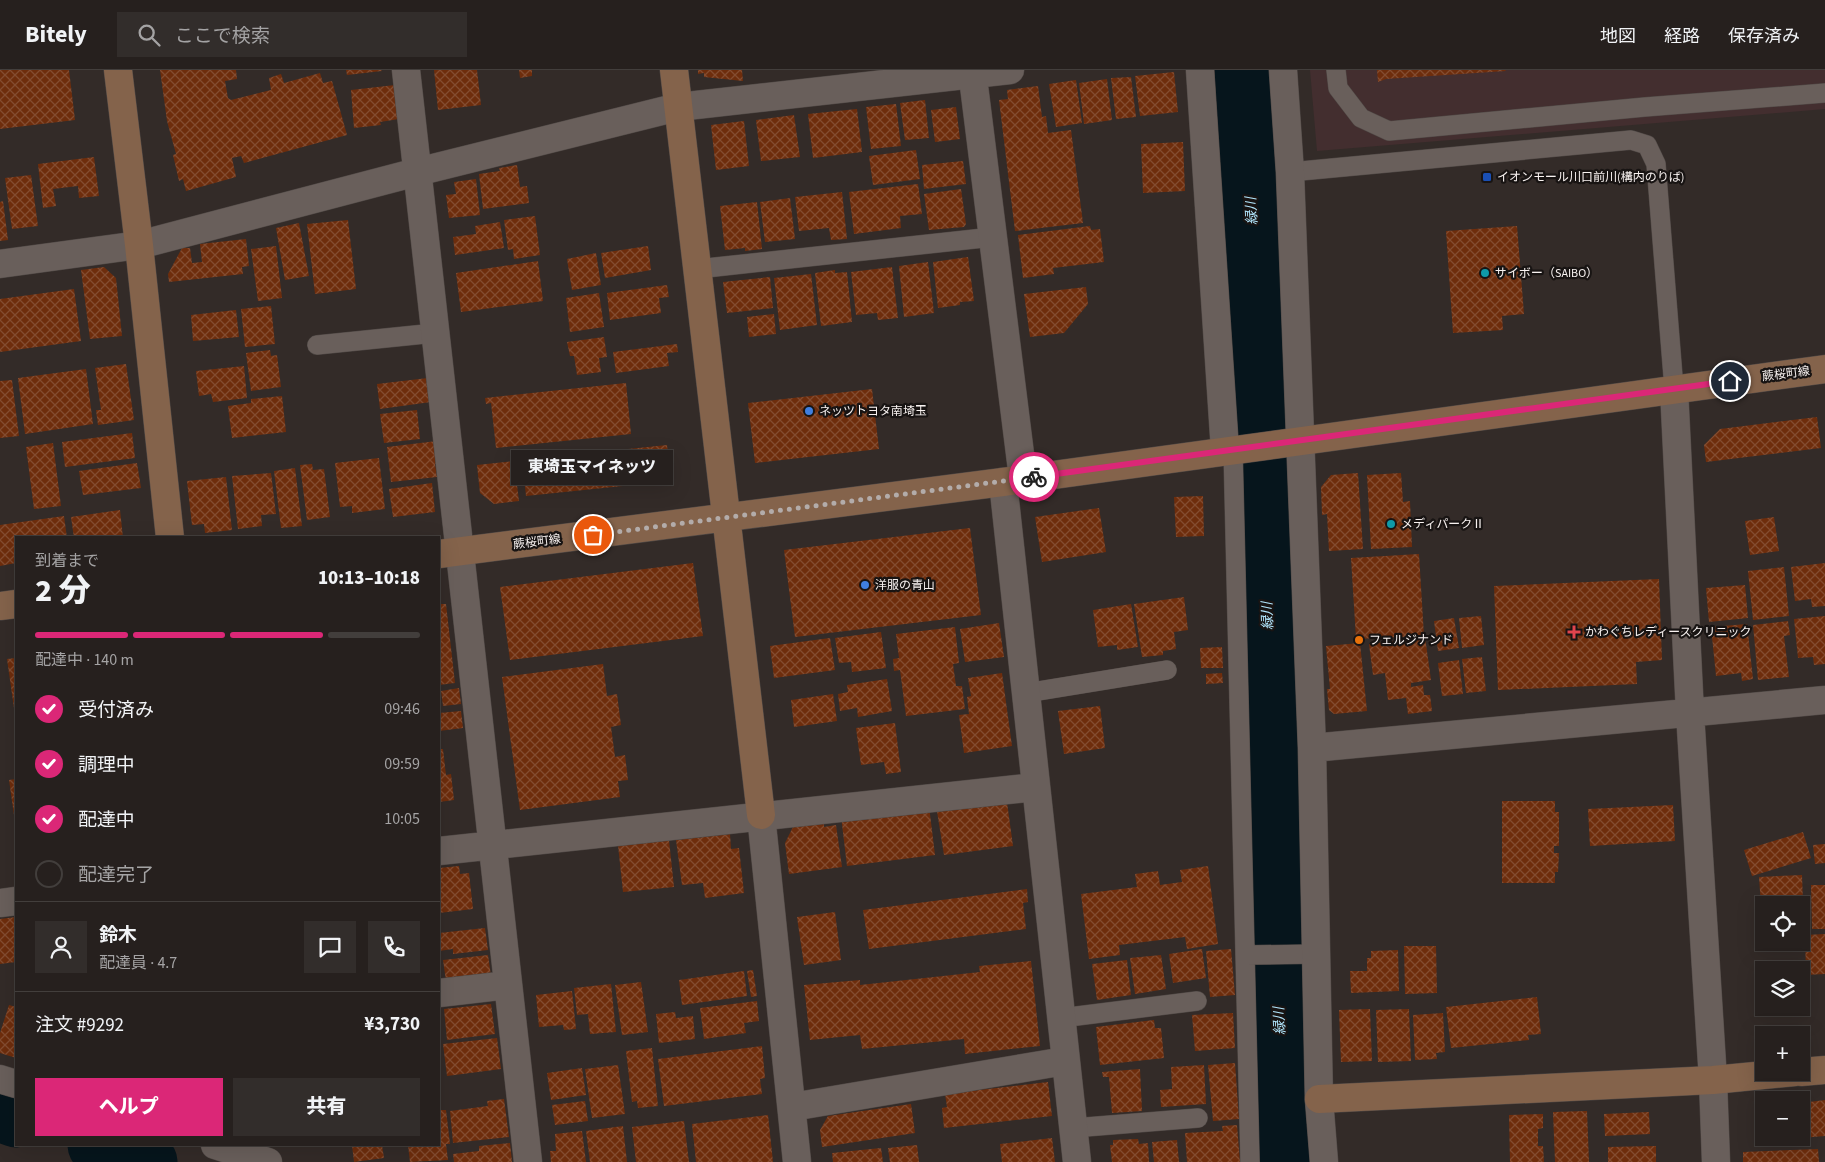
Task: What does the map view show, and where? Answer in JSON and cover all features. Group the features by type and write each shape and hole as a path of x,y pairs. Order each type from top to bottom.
{"street":[{"path":"118,70 139,245 170,536"},
{"path":"406,70 435,333 449,553 492,845 528,1162"},
{"path":"674,70 761,815 798,1162"},
{"path":"0,264 139,245 417,172 678,107 972,72 1010,70"},
{"path":"1200,70 1232,450"},
{"path":"1282,70 1290,172 1292,442 1312,748 1319,1099 1324,1162"},
{"path":"972,72 993,237 1013,480 1026,693 1077,1162"},
{"name":"蕨桜町線","path":"449,553 1013,480 1674,388 1825,369"},
{"path":"1674,388 1690,713 1713,1080 1716,1162"},
{"path":"0,606 15,604"},
{"path":"1312,748 1825,700"},
{"path":"440,851 1036,787"},
{"path":"0,903 15,901"},
{"path":"440,993 508,986"},
{"path":"792,1107 1065,1061"},
{"path":"1810,1071 1825,1070"},
{"path":"1319,1099 1713,1080 1755,1076"},
{"path":"0,1079 15,1084"},
{"path":"221,1146 241,1149 268,1162"}],"lane":[{"path":"1336,70 1338,88 1361,118 1389,131 1645,107 1825,93"},
{"path":"1290,172 1631,140 1647,145 1656,164 1674,388"},
{"path":"697,269 993,237"},
{"path":"317,345 435,333"},
{"path":"1232,450 1250,1162"},
{"path":"1026,693 1167,670"},
{"path":"1245,955 1317,954"},
{"path":"1061,1018 1197,1001"},
{"path":"1073,1128 1198,1118"}],"shaded area":[{"path":"1310,70 1825,70 1825,109 1317,151"}],"building":[{"path":"0,70 69,70 75,120 0,129"},
{"path":"160,70 236,70 237,79 225,81 228,98 231,100 271,90 269,78 281,74 284,83 320,73 323,83 332,81 347,135 244,163 241,156 232,158 236,177 186,191 183,179 179,181 173,155 176,154 167,121"},
{"path":"346,70 381,70 382,71 347,75"},
{"path":"434,70 477,70 481,105 438,110"},
{"path":"519,70 532,70 532,76 520,78"},
{"path":"698,70 742,70 743,81 704,77 704,73 698,74"},
{"path":"1377,70 1506,71 1386,79 1378,82"},
{"path":"1174,72 1178,112 1140,116 1135,76"},
{"path":"1131,77 1136,117 1116,119 1111,78"},
{"path":"1107,79 1112,120 1084,124 1079,83"},
{"path":"1076,80 1082,123 1056,127 1049,84"},
{"path":"395,85 399,119 380,122 381,125 354,128 351,90"},
{"path":"1038,86 1042,117 1046,116 1048,133 1071,130 1083,223 1015,231 999,100 1008,99 1007,90"},
{"path":"925,100 929,138 905,140 900,103"},
{"path":"896,104 901,146 871,149 866,107"},
{"path":"956,107 960,139 935,142 931,110"},
{"path":"857,109 862,152 813,158 808,114"},
{"path":"794,115 800,157 761,161 756,120"},
{"path":"744,121 749,166 716,170 711,125"},
{"path":"1183,142 1185,191 1143,193 1141,144"},
{"path":"916,150 920,179 873,185 869,156"},
{"path":"94,157 99,196 79,198 78,186 53,189 56,206 43,208 38,164"},
{"path":"963,161 966,184 924,189 922,165"},
{"path":"517,165 520,187 527,186 529,203 483,209 479,174 500,171 499,168"},
{"path":"31,175 38,226 12,229 5,178"},
{"path":"476,179 480,215 449,218 446,195 456,194 454,182"},
{"path":"918,184 922,214 900,216 901,228 854,234 849,192"},
{"path":"961,189 966,224 964,227 929,230 924,194"},
{"path":"842,192 847,239 831,240 829,228 799,231 795,197"},
{"path":"790,198 795,239 765,242 760,202"},
{"path":"3,201 8,240 0,241 0,202"},
{"path":"757,202 762,249 745,251 745,248 725,250 720,206"},
{"path":"535,216 540,255 514,259 513,249 508,250 504,220"},
{"path":"348,220 356,289 315,294 307,224"},
{"path":"500,222 504,248 455,255 453,237 476,234 475,226"},
{"path":"299,223 309,276 285,280 276,228"},
{"path":"1090,226 1091,230 1100,229 1104,262 1053,268 1054,274 1023,278 1018,235"},
{"name":"サイボー（SAIBO）","path":"1517,226 1524,314 1502,316 1503,330 1453,333 1446,231"},
{"path":"246,239 249,266 242,267 243,274 169,282 168,274 182,248 190,248 192,263 202,262 200,244"},
{"path":"276,246 282,298 258,301 251,249"},
{"path":"648,246 651,270 605,278 601,253"},
{"path":"596,253 601,285 572,290 567,259"},
{"path":"968,257 974,301 960,302 960,305 938,308 933,262"},
{"path":"538,261 543,301 461,312 456,273"},
{"path":"928,262 934,313 904,317 899,266"},
{"path":"104,267 116,278 122,336 90,339 81,270"},
{"path":"892,267 898,318 878,320 877,313 856,315 851,272"},
{"path":"835,270 835,273 847,272 852,322 821,326 815,273"},
{"path":"811,274 817,325 780,330 774,278"},
{"path":"770,277 773,308 727,313 723,282"},
{"path":"667,285 669,297 659,298 661,313 610,320 607,293"},
{"path":"1086,287 1088,304 1064,333 1030,337 1024,294"},
{"path":"74,289 81,341 0,352 0,299"},
{"path":"599,293 604,327 570,332 566,298"},
{"path":"271,306 275,344 245,347 241,309"},
{"path":"236,310 239,337 193,341 191,315"},
{"path":"774,314 776,334 749,337 747,317"},
{"path":"604,337 607,357 599,358 601,372 577,375 574,356 570,356 567,342"},
{"path":"677,344 678,352 667,353 669,366 616,373 613,352"},
{"path":"270,350 271,356 277,355 281,387 251,391 246,353"},
{"path":"126,364 134,420 98,425 96,410 101,410 95,368"},
{"path":"244,366 247,398 213,402 211,394 199,396 196,371"},
{"path":"86,369 93,424 25,434 18,378"},
{"path":"428,378 431,402 380,409 377,384"},
{"path":"12,380 19,436 0,438 0,381"},
{"path":"626,383 631,434 496,448 491,403 486,404 485,398"},
{"path":"872,389 879,449 755,463 748,403"},
{"path":"282,396 286,432 232,438 228,406 251,403 251,399"},
{"path":"417,410 420,439 384,443 380,414"},
{"path":"1817,417 1821,448 1706,462 1704,445 1720,429"},
{"path":"132,433 135,458 65,467 62,442"},
{"path":"437,441 440,464 435,464 437,477 391,482 387,447"},
{"path":"53,443 61,506 34,509 26,447"},
{"path":"667,445 671,481 526,496 522,460"},
{"path":"379,458 385,509 352,513 352,506 340,507 335,463"},
{"path":"514,461 519,501 494,504 480,493 477,465"},
{"path":"137,463 141,488 83,495 79,471"},
{"path":"312,464 313,470 324,469 330,517 307,520 300,465"},
{"path":"295,468 302,526 281,528 274,471"},
{"path":"271,473 276,514 261,515 262,526 238,529 232,476"},
{"path":"1358,473 1363,549 1329,551 1327,514 1322,515 1321,487 1331,475"},
{"name":"メディパークⅡ","path":"1401,473 1403,502 1410,501 1412,547 1371,549 1367,475"},
{"path":"226,477 232,530 205,533 204,524 192,525 187,481"},
{"path":"432,483 435,512 393,517 389,489"},
{"path":"1203,496 1204,536 1176,537 1174,497"},
{"path":"1099,508 1106,552 1042,562 1035,517"},
{"path":"120,510 123,536 74,536 71,517"},
{"path":"64,516 67,536 15,536 15,563 0,566 0,525"},
{"path":"1774,517 1779,551 1750,555 1745,521"},
{"path":"970,528 981,615 795,637 784,550"},
{"path":"1419,554 1424,636 1356,639 1351,558"},
{"path":"693,563 703,636 510,660 500,587"},
{"path":"1825,563 1825,606 1812,607 1811,599 1795,601 1791,567"},
{"path":"1784,567 1789,616 1753,620 1748,571"},
{"path":"1659,579 1662,660 1636,662 1637,684 1498,690 1494,586"},
{"path":"1745,585 1748,618 1709,622 1706,588"},
{"path":"1184,597 1188,630 1174,632 1176,649 1163,651 1163,655 1142,657 1134,604"},
{"path":"440,604 446,604 455,683 440,685"},
{"path":"1131,604 1138,647 1117,650 1117,645 1098,647 1093,610"},
{"path":"1481,616 1484,645 1462,648 1459,618"},
{"path":"1825,616 1825,664 1814,665 1813,657 1798,658 1794,619"},
{"path":"1454,618 1459,648 1438,651 1434,621"},
{"path":"1788,621 1790,635 1784,636 1789,677 1758,680 1753,625"},
{"path":"999,623 1004,657 965,662 960,629"},
{"path":"1747,624 1753,679 1742,681 1741,673 1716,676 1711,627"},
{"path":"955,627 959,663 953,664 956,686 962,686 965,709 906,716 900,670 894,671 893,659 899,658 896,634"},
{"path":"881,632 886,668 852,672 851,662 839,663 835,638"},
{"path":"1425,637 1431,680 1411,683 1411,687 1423,685 1424,695 1430,695 1432,711 1408,714 1406,698 1388,700 1385,673 1373,675 1369,644"},
{"path":"830,638 835,670 774,678 770,646"},
{"path":"1360,643 1367,711 1334,714 1329,710 1327,689 1330,689 1326,646"},
{"path":"1222,647 1223,668 1201,668 1200,648"},
{"path":"1482,657 1486,691 1466,693 1462,659"},
{"path":"15,658 15,715 7,659"},
{"path":"1459,660 1463,694 1442,696 1438,663"},
{"path":"603,664 607,696 617,694 621,725 611,727 615,757 625,755 628,780 618,781 620,797 520,810 502,677"},
{"path":"1002,673 1012,746 964,753 959,715 969,714 967,697 971,696 968,678"},
{"path":"1222,673 1223,683 1206,684 1206,674"},
{"path":"887,679 892,711 858,717 857,708 840,711 838,694 848,692 847,685"},
{"path":"459,688 461,704 443,706 441,691"},
{"path":"833,694 837,721 794,727 791,700"},
{"path":"1100,706 1105,748 1064,754 1058,711"},
{"path":"461,711 463,728 440,731 440,713"},
{"path":"895,723 901,772 886,774 884,762 861,765 856,728"},
{"path":"440,749 443,749 446,775 451,774 454,800 440,802"},
{"path":"15,779 15,822 9,780"},
{"path":"1006,795 1013,846 944,855 936,805"},
{"path":"1502,801 1555,801 1555,812 1559,812 1559,846 1554,846 1554,853 1559,853 1558,872 1555,872 1555,883 1502,883"},
{"path":"1673,805 1675,841 1590,846 1588,809"},
{"path":"929,806 935,855 847,866 841,816"},
{"path":"824,821 824,827 836,825 842,867 789,874 785,843 794,825"},
{"path":"1803,832 1811,858 1752,876 1744,850"},
{"path":"730,834 731,849 739,848 744,893 705,898 703,883 682,885 676,840"},
{"path":"669,840 674,887 623,892 618,845"},
{"path":"1825,844 1825,863 1815,864 1813,845"},
{"path":"459,866 460,874 469,873 473,909 440,913 440,868"},
{"path":"1208,866 1218,944 1187,949 1185,937 1119,945 1120,955 1089,959 1081,894 1137,887 1135,874 1158,871 1160,885 1182,882 1180,870"},
{"path":"1802,875 1803,896 1760,896 1759,877"},
{"path":"1811,885 1825,885 1825,929 1812,929"},
{"path":"1027,889 1028,902 1023,903 1026,929 869,949 863,910"},
{"path":"835,912 841,960 804,965 797,917"},
{"path":"15,917 15,962 0,964 0,919"},
{"path":"485,928 488,950 453,954 453,949 440,951 440,933"},
{"path":"1825,934 1825,974 1810,975 1810,961 1806,961 1805,951 1810,951 1810,935"},
{"path":"1404,946 1436,946 1437,993 1405,994"},
{"path":"1202,949 1206,978 1173,983 1169,954"},
{"path":"1231,949 1235,995 1210,997 1206,951"},
{"path":"1398,950 1399,991 1351,993 1350,971 1367,971 1367,958 1371,958 1371,951"},
{"path":"488,955 491,976 446,981 443,960"},
{"path":"1161,955 1166,989 1135,994 1130,958"},
{"path":"1127,960 1131,995 1097,1000 1092,964"},
{"path":"1031,961 1040,1046 965,1054 964,1039 862,1049 860,1035 810,1040 804,985 860,980 860,985 980,972 979,966"},
{"path":"753,970 757,996 751,997 747,971"},
{"path":"744,971 747,996 682,1005 679,980"},
{"path":"641,982 648,1032 622,1035 615,985"},
{"path":"611,984 616,1032 590,1034 588,1014 577,1015 574,988"},
{"path":"572,991 576,1029 564,1030 563,1025 539,1027 536,995"},
{"path":"1537,997 1541,1034 1528,1035 1529,1040 1451,1048 1446,1007"},
{"path":"757,1001 759,1021 744,1023 746,1033 704,1039 700,1008"},
{"path":"491,1004 495,1034 447,1040 444,1009"},
{"path":"9,1005 15,1007 15,1058 0,1053 0,1033"},
{"path":"1370,1009 1372,1061 1341,1062 1339,1010"},
{"path":"1409,1009 1411,1061 1378,1062 1376,1010"},
{"path":"675,1012 676,1018 693,1016 695,1039 659,1043 656,1014"},
{"path":"1233,1013 1235,1048 1195,1051 1192,1015"},
{"path":"1443,1013 1445,1052 1436,1053 1437,1059 1415,1060 1413,1015"},
{"path":"1154,1020 1155,1028 1161,1028 1164,1058 1100,1065 1096,1027"},
{"path":"497,1038 501,1069 447,1076 443,1044"},
{"path":"762,1046 765,1078 760,1079 762,1094 664,1106 658,1059"},
{"path":"652,1048 658,1106 638,1108 637,1101 632,1102 626,1051"},
{"path":"1235,1063 1239,1119 1213,1121 1208,1065"},
{"path":"618,1065 625,1114 592,1118 585,1069"},
{"path":"1204,1065 1206,1104 1161,1107 1160,1090 1172,1089 1171,1067"},
{"path":"582,1068 586,1095 551,1100 547,1073"},
{"path":"1140,1069 1142,1111 1112,1113 1109,1077 1103,1077 1102,1072"},
{"path":"1048,1082 1052,1116 944,1128 942,1108 947,1107 945,1094"},
{"path":"504,1099 509,1137 453,1143 450,1111 488,1106 487,1101"},
{"path":"1825,1100 1825,1136 1810,1137 1810,1102"},
{"path":"585,1101 588,1121 555,1125 552,1105"},
{"path":"911,1104 915,1133 822,1147 820,1130 828,1116"},
{"path":"440,1110 446,1110 450,1144 446,1144 448,1160 410,1162 408,1146 440,1146"},
{"path":"1587,1111 1589,1162 1555,1162 1553,1112"},
{"path":"1649,1112 1650,1134 1605,1136 1604,1114"},
{"path":"1543,1114 1543,1128 1538,1129 1538,1146 1543,1146 1544,1162 1510,1162 1509,1115"},
{"path":"768,1115 773,1162 696,1162 692,1124"},
{"path":"684,1121 689,1162 636,1162 632,1127"},
{"path":"1237,1125 1240,1162 1187,1162 1185,1133 1223,1131 1222,1126"},
{"path":"623,1126 627,1162 590,1162 586,1131"},
{"path":"582,1131 586,1162 551,1162 550,1151 556,1151 555,1134"},
{"path":"1052,1138 1055,1162 1002,1162 1000,1144"},
{"path":"1138,1139 1139,1144 1148,1143 1149,1162 1112,1162 1110,1145 1113,1145 1113,1140"},
{"path":"1177,1140 1179,1162 1154,1162 1152,1142"},
{"path":"510,1143 512,1162 454,1162 453,1154 479,1151 479,1146"},
{"path":"917,1145 919,1162 890,1162 888,1148"},
{"path":"352,1146 382,1146 384,1158 354,1162"},
{"path":"1656,1146 1656,1162 1608,1162 1608,1147"},
{"path":"881,1148 883,1162 833,1162 832,1153"},
{"path":"1818,1149 1819,1162 1743,1162 1743,1152"}],"waterway":[{"name":"緑川","path":"1244,70 1262,393 1278,971 1288,1162"},
{"path":"0,1112 15,1118"},
{"path":"100,1146 148,1162"}],"way so far":[{"path":"593,535 1034,477"}],"place":[{"name":"イオンモール川口前川(構内のりば)","path":"1487,177"},
{"name":"サイボー（SAIBO）","path":"1485,273"},
{"name":"ネッツトヨタ南埼玉","path":"809,411"},
{"name":"メディパークⅡ","path":"1391,524"},
{"name":"東埼玉マイネッツ","path":"593,535"},
{"name":"洋服の青山","path":"865,585"},
{"name":"かわぐちレディースクリニック","path":"1574,632"},
{"name":"フェルジナンド","path":"1359,640"}],"route":[{"path":"1034,477 1730,381"}]}
